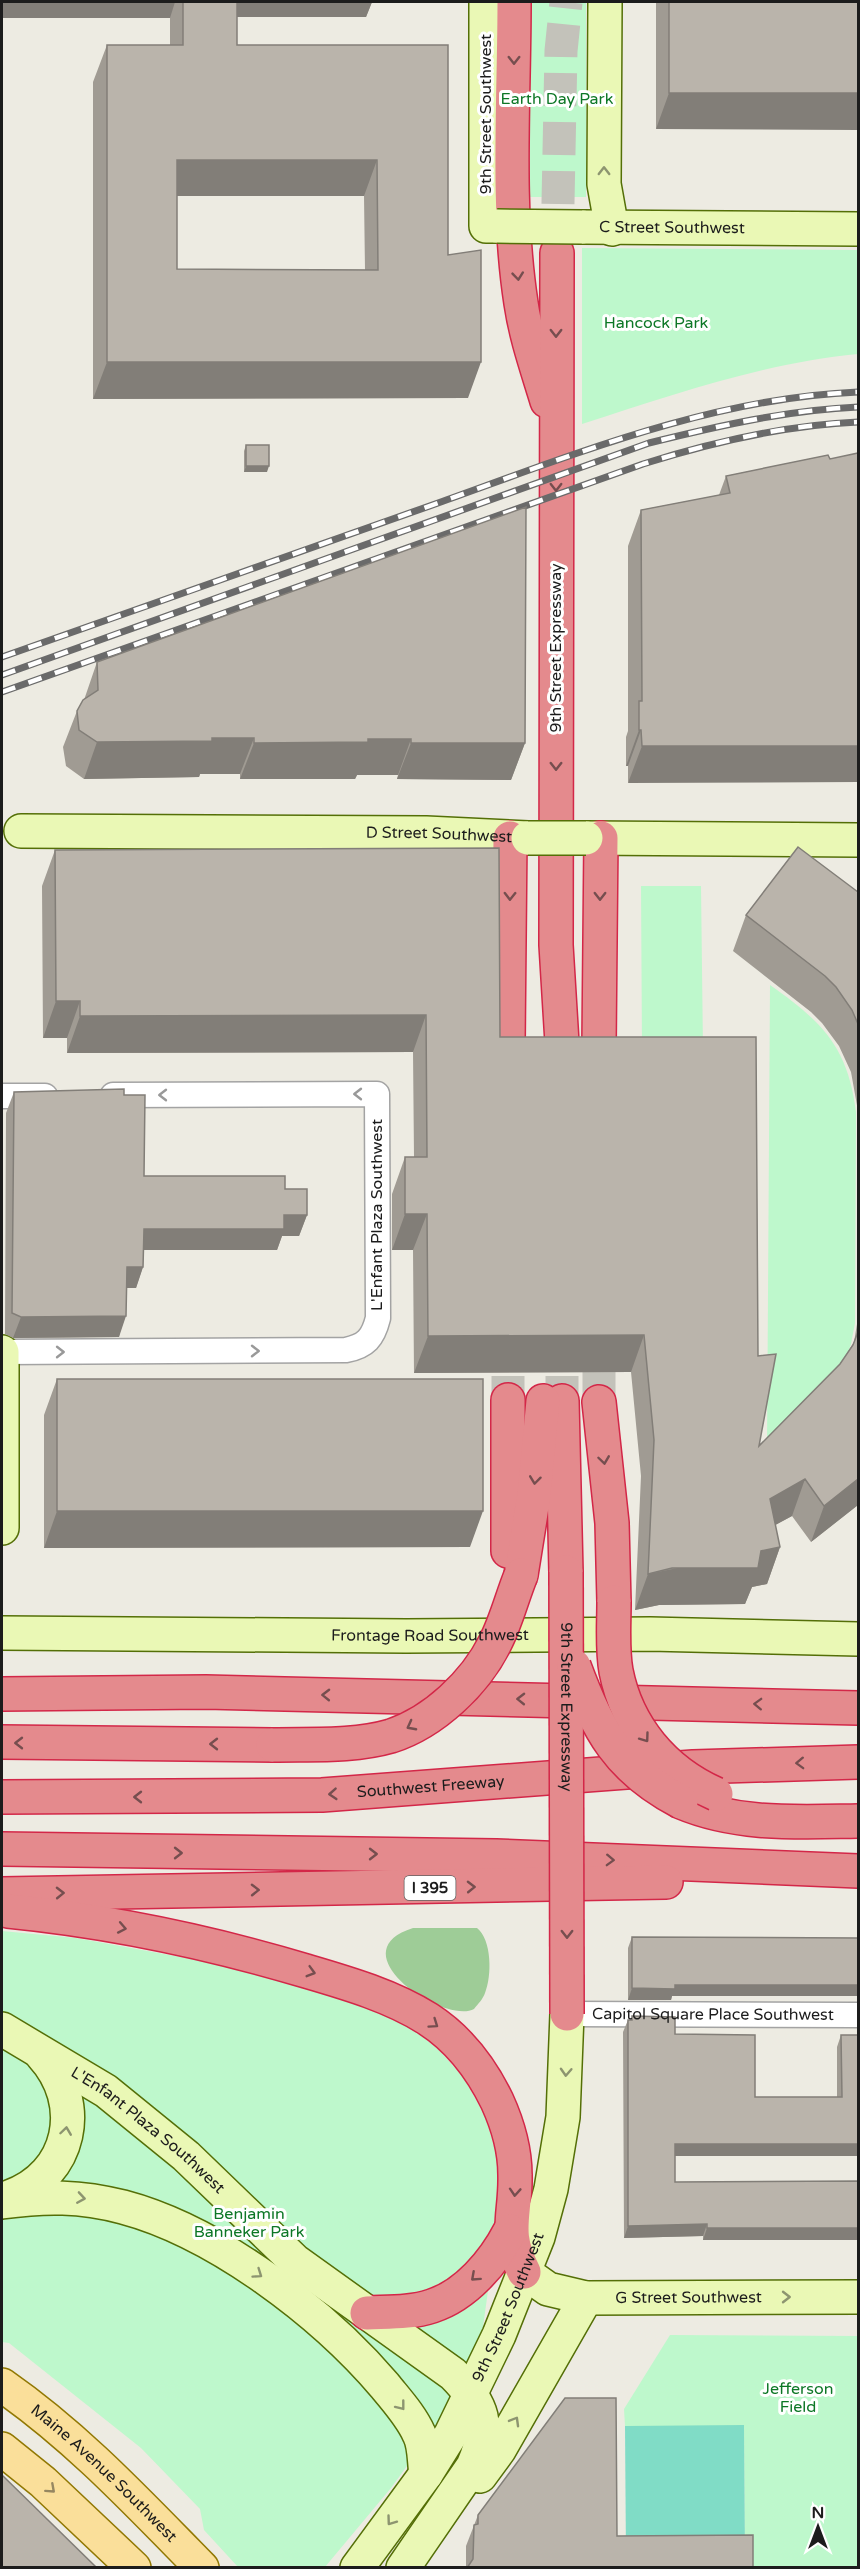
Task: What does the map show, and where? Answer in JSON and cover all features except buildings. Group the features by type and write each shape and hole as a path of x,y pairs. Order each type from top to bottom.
{"highway":[{"path":"514,2 513,215 516,256 528,343 556,428"},
{"name":"9th Street Expressway","path":"554,1044 557,253"},
{"path":"508,1043 519,838"},
{"path":"594,838 599,1045"},
{"path":"2,1742 273,1745 355,1742 392,1735 409,1728 443,1707 486,1660 495,1642 514,1574 508,1400"},
{"name":"9th Street Expressway","path":"514,1574 534,1494 552,1401 566,1572 567,2014"},
{"path":"598,1402 612,1523 616,1670 630,1713 639,1730 663,1759 697,1786 716,1794 754,1804 858,1813"},
{"path":"567,1644 592,1713 614,1749 648,1783 681,1803 701,1811 745,1821 858,1821"},
{"path":"2,1676 206,1692"},
{"path":"2,1694 206,1692 858,1708"},
{"name":"Southwest Freeway","path":"2,1797 322,1795 693,1767 858,1762"},
{"path":"2,1849 474,1855 858,1871"},
{"name":"I 395","path":"2,1894 504,1887 858,1877"},
{"path":"2,1911 88,1921 239,1952 332,1979 405,2006 427,2019 446,2033 474,2062 489,2086 504,2119 514,2156 515,2193 510,2231 512,2245 524,2272"},
{"path":"367,2313 412,2311 450,2298 489,2264 501,2250 510,2231"}],"main road":[{"name":"Maine Avenue Southwest","path":"2,2385 80,2446 202,2568"},
{"path":"2,2449 44,2482 134,2568"}],"street":[{"name":"9th Street Southwest","path":"486,2 492,226"},
{"path":"597,228 604,184 605,2"},
{"name":"C Street Southwest","path":"492,226 858,229"},
{"name":"D Street Southwest","path":"21,831 858,840"},
{"name":"L'Enfant Plaza Southwest","path":"2,1352 346,1350 365,1344 375,1328 378,1318 377,1094 91,1095"},
{"path":"2,1096 68,1096"},
{"path":"2,1352 2,1528"},
{"name":"Frontage Road Southwest","path":"2,1634 394,1636 650,1634 858,1639"},
{"name":"9th Street Southwest","path":"357,2568 426,2474 451,2434 472,2394 524,2272 545,2214 558,2149 563,2117 567,2014"},
{"name":"Capitol Square Place Southwest","path":"567,2014 858,2015"},
{"name":"L'Enfant Plaza Southwest","path":"2,2029 42,2055 106,2091 157,2131 295,2261 453,2374 472,2394"},
{"name":"L'Enfant Plaza Southwest","path":"2,2201 40,2179 51,2169 64,2142 68,2113 62,2084 57,2071 42,2055"},
{"name":"L'Enfant Plaza Southwest","path":"2,2201 44,2196 71,2197 116,2206 180,2230 235,2259 304,2307 375,2374 404,2409 421,2437 426,2474"},
{"name":"G Street Southwest","path":"524,2272 548,2289 586,2298 858,2297"},
{"path":"404,2568 438,2533 499,2450 586,2298"},
{"path":"404,2568 473,2466 479,2452 483,2419 472,2394"}],"green space":[{"name":"Earth Day Park","path":"528,2 586,2 586,197 528,197"},
{"name":"Hancock Park","path":"582,248 858,250 858,354 823,358 753,372 684,391 582,424"},
{"path":"641,886 701,886 703,1050 642,1051"},
{"path":"770,985 804,1011 829,1037 839,1052 852,1089 856,1112 855,1323 844,1365 767,1448"},
{"path":"413,1928 477,1928 482,1934 488,1949 490,1968 484,1995 474,2009 460,2011 441,2006 421,1997 403,1984 391,1968 386,1953 392,1939"},
{"name":"Benjamin Banneker Park","path":"2,1931 76,1938 230,1966 334,1994 408,2025 439,2050 464,2078 485,2116 498,2159 498,2219 482,2334 434,2429 391,2488 325,2567 238,2567 204,2530 200,2509 141,2448 9,2343 2,2342"},
{"name":"Jefferson Field","path":"670,2335 858,2336 858,2567 745,2567 744,2426 625,2426 624,2409"},
{"path":"744,2425 745,2556 626,2557 625,2426"}],"tunnel":[{"path":"557,253 561,51 566,2"},
{"path":"508,1327 508,1400"},
{"path":"562,1327 562,1401"},
{"path":"599,1329 599,1402"}],"railway":[{"path":"2,657 645,431 750,405 804,396 858,392"},
{"path":"2,675 649,443 779,415 858,407"},
{"path":"2,692 643,464 749,436 803,427 858,422"}]}
